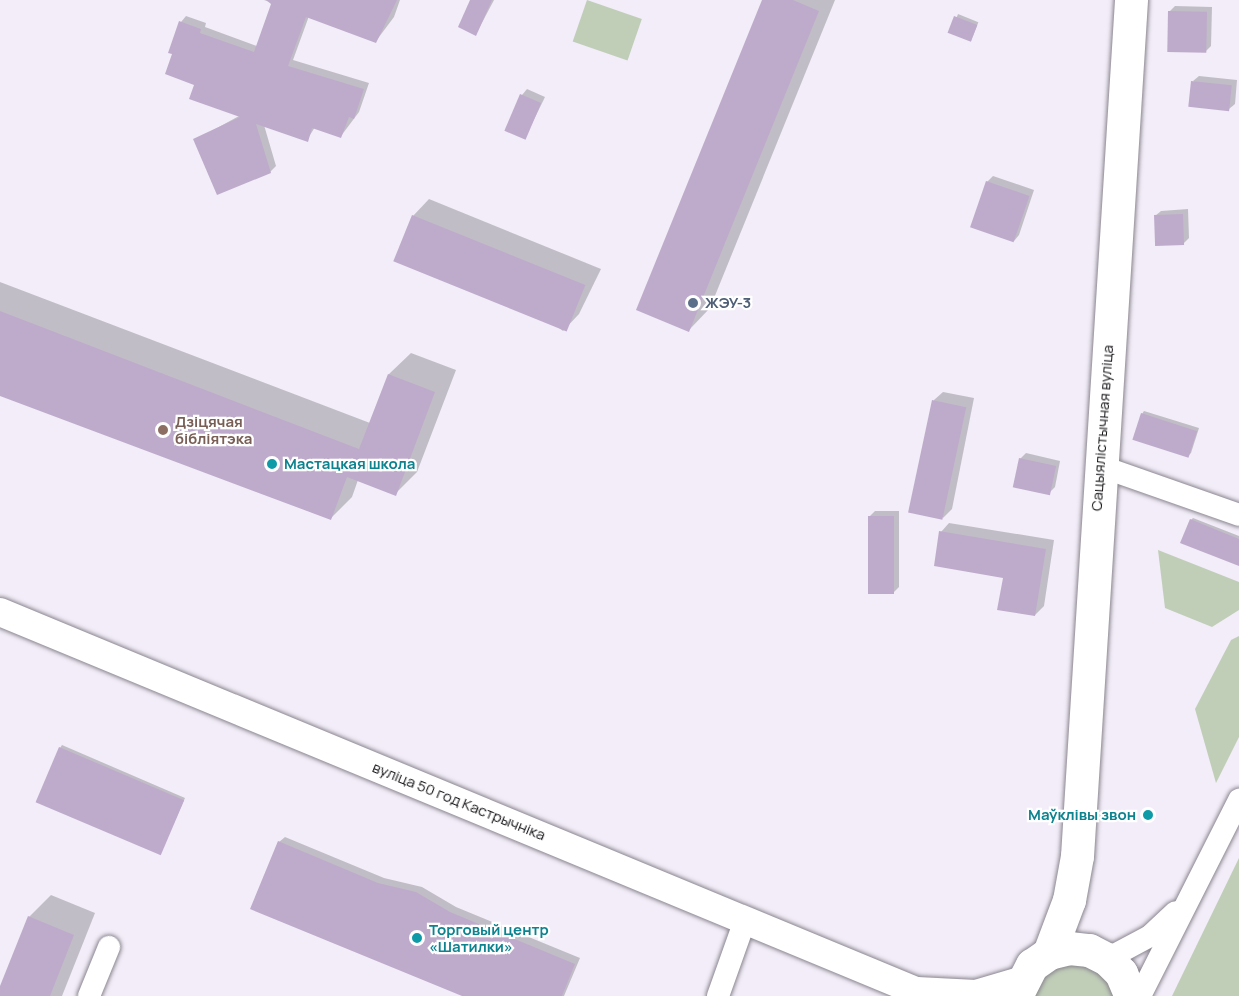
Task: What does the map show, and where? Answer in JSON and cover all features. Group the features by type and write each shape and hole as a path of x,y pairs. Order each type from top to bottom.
{"main road":[{"name":"Сацыялістычная вуліца","path":"1049,953 1062,923 1077,856 1131,0"},
{"name":"Сацыялістычная вуліца","path":"1077,856 1098,955"},
{"path":"1018,988 1032,965 1049,953 1069,948 1098,955 1121,973 1131,996"}],"street":[{"path":"1100,466 1239,515"},
{"name":"вуліца 50 год Кастрычніка","path":"0,612 922,994 976,994 1018,988"},
{"path":"1140,996 1239,800"},
{"path":"1098,955 1150,936 1190,898"},
{"path":"718,996 745,920"},
{"path":"89,996 109,946"}],"green space":[{"path":"587,0 642,19 628,60 573,42"},
{"path":"1158,550 1239,582 1239,610 1212,627 1165,608"},
{"path":"1239,636 1239,737 1216,783 1195,709 1231,640"},
{"path":"1239,858 1239,996 1172,996"},
{"path":"1061,961 1100,968 1119,996 1028,996 1031,986"}],"building":[{"path":"266,0 397,0 376,43 306,17 288,66 364,89 354,119 349,117 341,138 312,128 308,142 256,124 271,173 217,195 193,139 240,117 189,99 194,85 165,74 172,54 168,53 179,21 201,29 200,33 254,52 271,4"},
{"path":"470,0 492,0 476,36 458,27"},
{"path":"762,0 793,0 819,11 689,332 636,310"},
{"path":"1168,11 1207,12 1206,53 1167,52"},
{"path":"954,16 977,25 971,42 948,33"},
{"path":"1191,81 1232,85 1229,111 1188,107"},
{"path":"520,94 541,103 526,140 504,131"},
{"path":"986,181 1029,196 1014,242 970,227"},
{"path":"1183,214 1184,245 1155,246 1154,215"},
{"path":"412,215 585,285 567,331 393,261"},
{"path":"0,311 359,449 388,374 435,392 396,496 347,477 331,520 0,396"},
{"path":"932,400 966,407 942,520 908,512"},
{"path":"1141,413 1197,431 1188,458 1132,440"},
{"path":"1019,458 1056,466 1050,495 1013,487"},
{"path":"868,516 894,516 894,594 868,594"},
{"path":"1190,519 1239,539 1239,566 1180,543"},
{"path":"939,531 1046,549 1035,616 997,610 1003,578 934,566"},
{"path":"59,747 184,800 161,855 36,802"},
{"name":"Торговый центр «Шатилки»","path":"278,841 378,883 416,892 450,912 575,964 562,996 462,996 250,909"},
{"path":"28,916 74,935 50,996 0,996 0,986"}],"place":[{"name":"ЖЭУ-3","path":"693,303"},
{"name":"Дзіцячая бібліятэка","path":"163,430"},
{"name":"Мастацкая школа","path":"272,464"},
{"name":"Маўклівы звон","path":"1148,815"},
{"name":"Торговый центр «Шатилки»","path":"417,938"}]}
